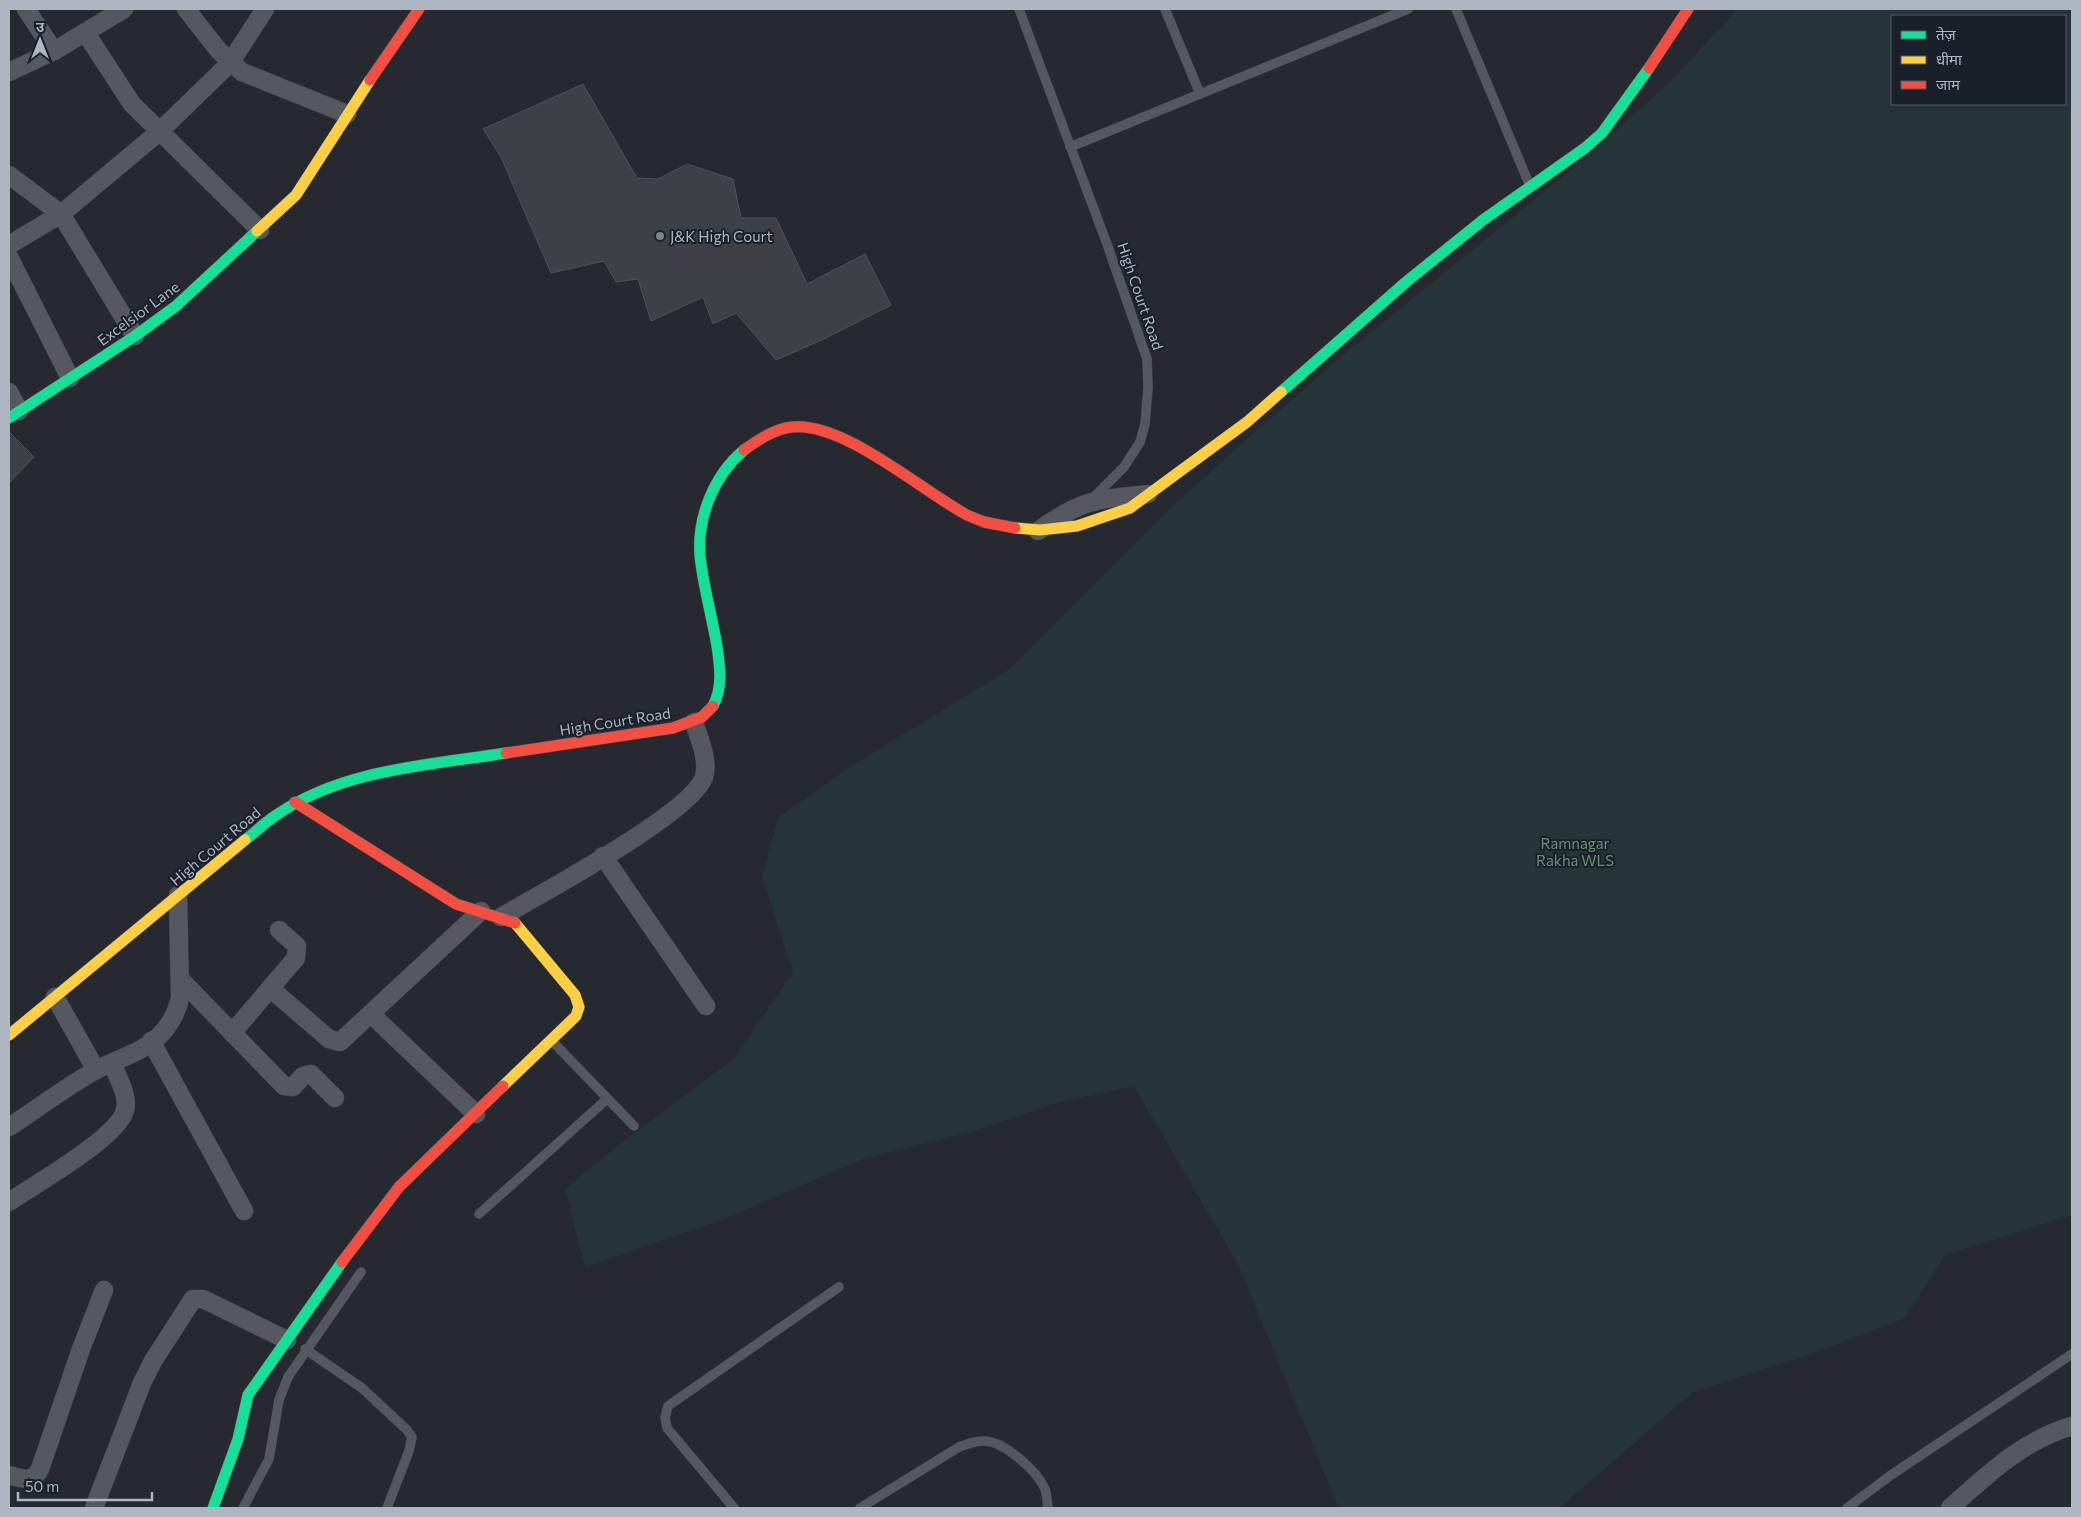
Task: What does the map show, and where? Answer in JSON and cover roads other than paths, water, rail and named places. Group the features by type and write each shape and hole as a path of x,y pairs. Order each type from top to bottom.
{"street":[{"path":"26,9 54,50"},
{"path":"186,9 230,63 259,81 347,114"},
{"path":"9,245 61,214 159,132 230,63 265,9"},
{"name":"Excelsior Lane","path":"14,415 135,336 176,306 296,195 310,176 347,114 419,9"},
{"name":"High Court Road","path":"9,1035 277,814 295,802 355,780 398,770 673,728 694,722 711,709 720,694 721,675 700,552 705,517 716,483 731,462 752,443 778,432 800,427 830,433 864,451 968,516 1012,530 1037,531 1073,528 1112,518 1130,508 1247,422 1406,282 1483,220 1586,148 1602,133 1629,98 1688,9"},
{"path":"9,72 54,50 85,32 115,11"},
{"path":"85,32 123,92 159,132 260,230"},
{"path":"9,175 61,214 135,336"},
{"path":"9,257 70,378"},
{"path":"9,392 14,415"},
{"path":"1037,531 1058,516 1090,501 1150,494"},
{"path":"501,917 669,815 699,786 704,777 704,757 694,722"},
{"path":"212,1508 238,1439 244,1405 287,1340 377,1213 399,1187 576,1016 579,1007 578,1001 516,924 481,911 468,910 446,898 295,802"},
{"path":"603,856 706,1006"},
{"path":"9,1127 104,1066 159,1036 177,1012 181,980 178,895"},
{"path":"270,989 335,1042 346,1038 481,911"},
{"path":"232,1033 293,964 297,953 297,946 279,930"},
{"path":"181,980 284,1086 293,1087 303,1076 310,1074 335,1098"},
{"path":"9,1202 101,1140 122,1119 125,1109 125,1099 55,997"},
{"path":"372,1015 476,1114"},
{"path":"151,1041 244,1211"},
{"path":"9,1475 30,1479 37,1475 81,1349 104,1290"},
{"path":"94,1508 142,1384 153,1361 193,1299 203,1299 287,1340"},
{"path":"1950,1508 2006,1459 2040,1439 2072,1426"}],"lane":[{"name":"High Court Road","path":"1019,9 1107,244 1147,359 1148,388 1145,424 1140,442 1124,467 1090,501"},
{"path":"1165,9 1200,94"},
{"path":"1070,147 1408,9"},
{"path":"1456,9 1530,186"},
{"path":"551,1040 634,1126"},
{"path":"479,1214 607,1099"},
{"path":"243,1508 269,1459 283,1389 294,1364 361,1272"},
{"path":"734,1508 667,1428 665,1418 668,1406 839,1287"},
{"path":"305,1349 362,1388 412,1437 409,1451 387,1508"},
{"path":"1847,1508 1891,1475 2072,1354"},
{"path":"860,1508 959,1448 972,1442 984,1440 996,1442 1007,1448 1038,1478 1046,1490 1048,1508"}],"place":[{"name":"J&K High Court","path":"660,236"}],"park label":[{"name":"Ramnagar Rakha WLS","path":"1575,852"}]}
